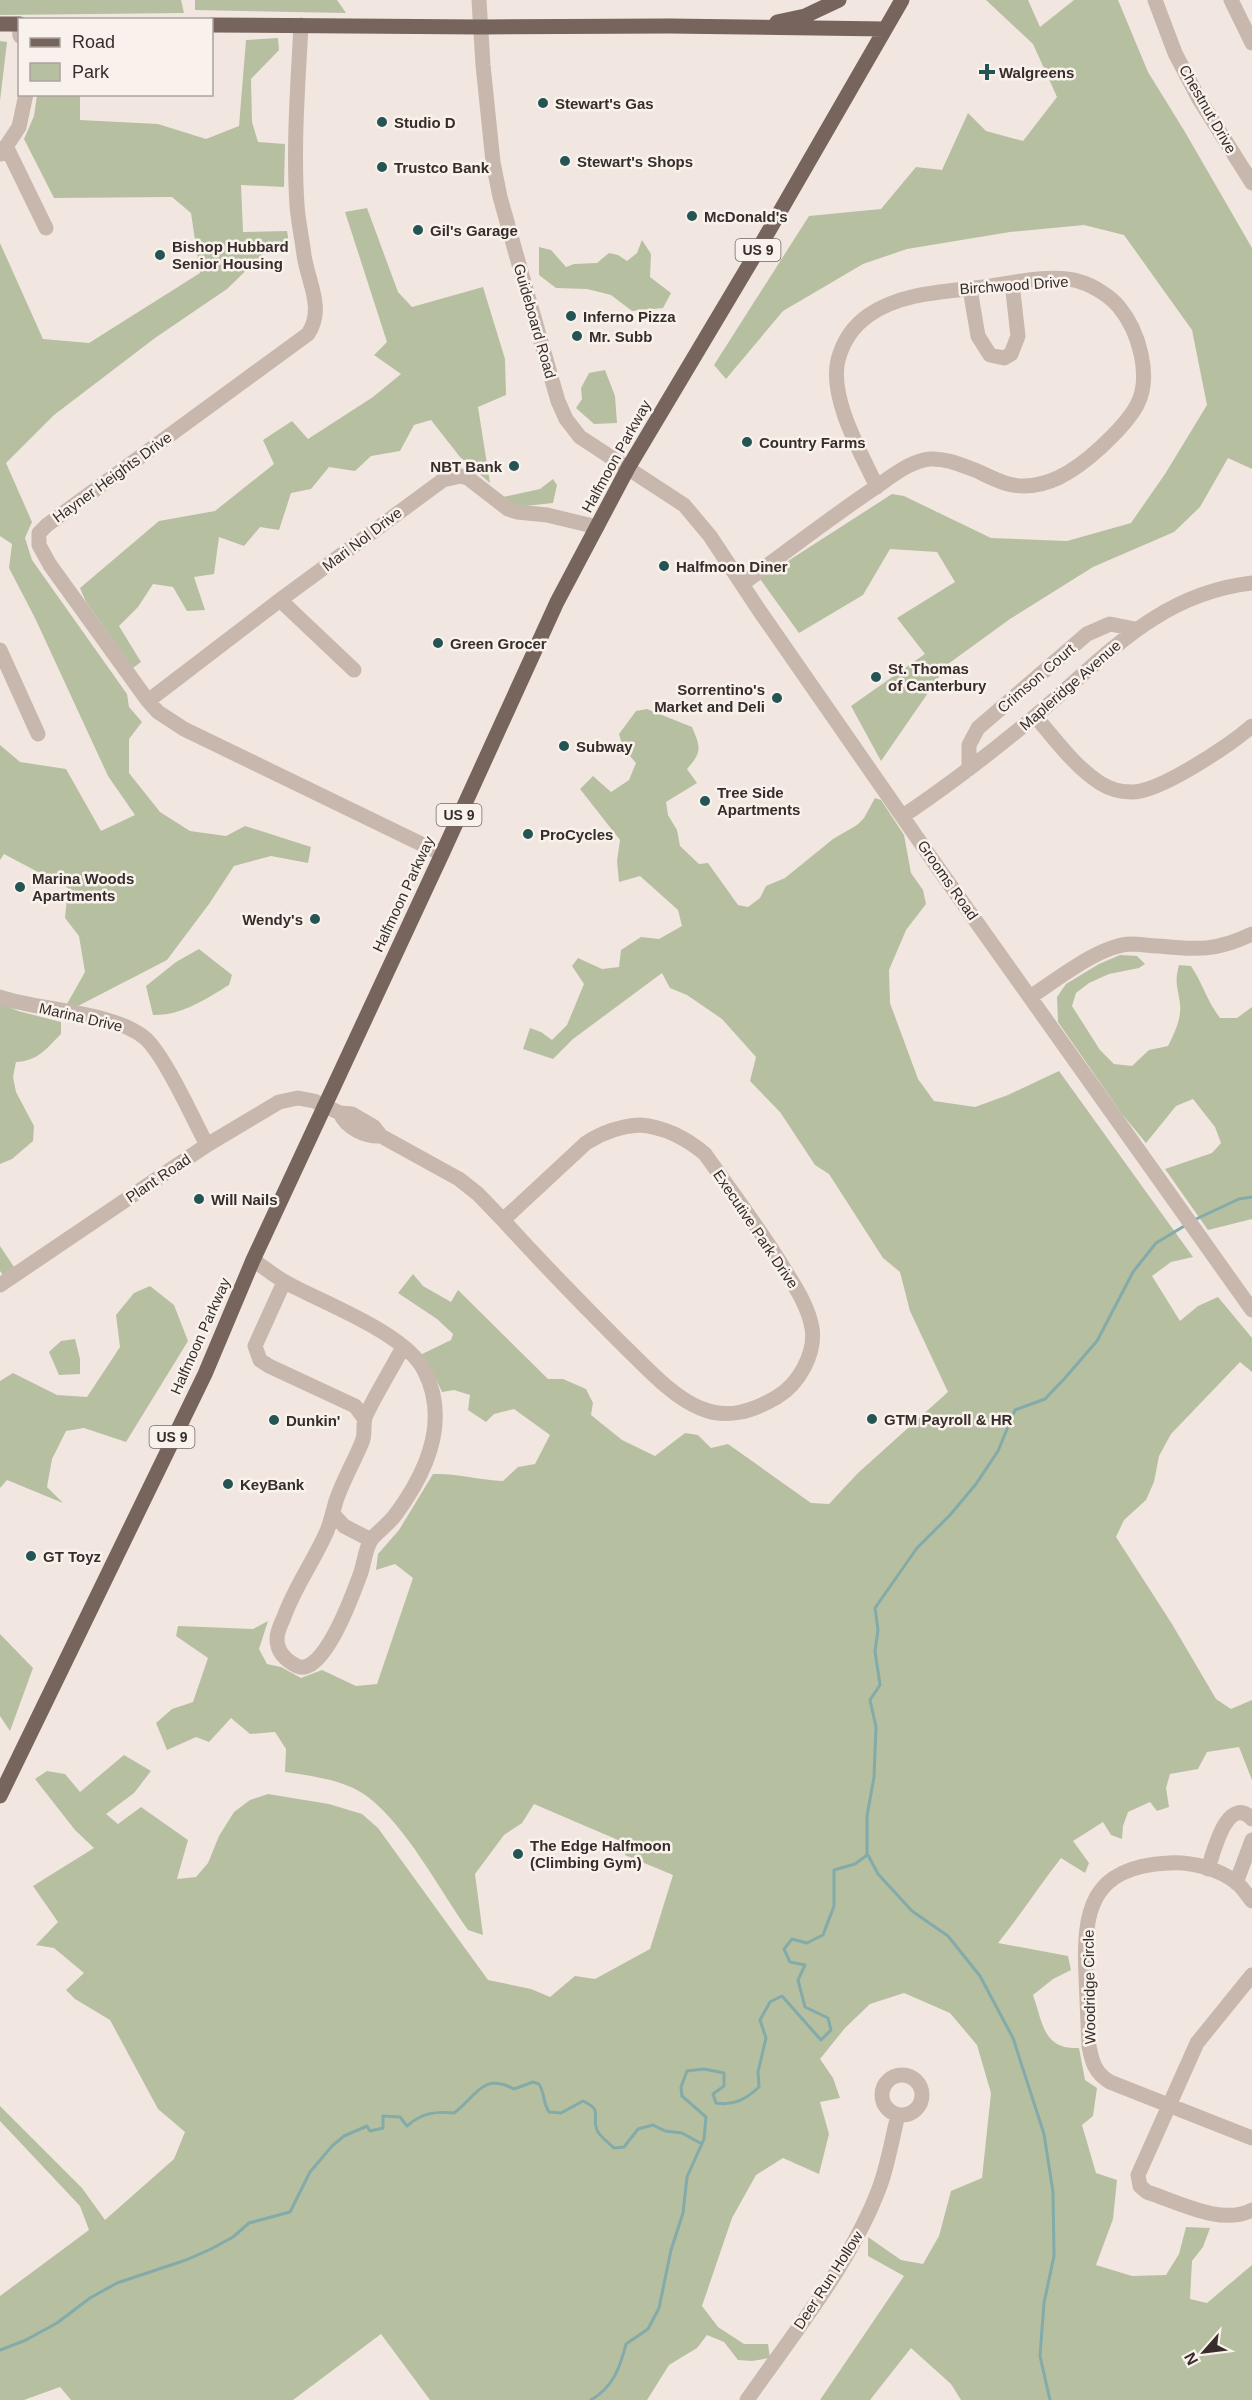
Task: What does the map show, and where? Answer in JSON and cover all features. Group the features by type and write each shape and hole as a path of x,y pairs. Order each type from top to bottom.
{"main road":[{"path":"755,27 805,16 839,0"},
{"name":"Halfmoon Parkway","path":"0,1796 205,1374 253,1260 557,602 628,468 752,261 902,0"},
{"path":"0,24 18,24"},
{"path":"213,25 885,29"}],"street":[{"name":"Guideboard Road","path":"479,0 492,162 558,401 566,419 580,437 628,468"},
{"name":"Chestnut Drive","path":"1155,0 1175,53 1198,99 1252,183"},
{"path":"1231,0 1252,43"},
{"name":"Hayner Heights Drive","path":"301,25 297,110 297,205 305,264 316,306 315,323 308,334 47,525 39,533 39,545 50,565 158,712 184,729 442,854"},
{"path":"18,96 6,146 46,228"},
{"path":"6,146 19,127 26,96"},
{"name":"Birchwood Drive","path":"742,585 902,469 930,459 955,462 1007,484 1040,485 1075,468 1100,448 1137,405 1144,379 1139,350 1131,328 1119,307 1090,285 1077,280 1046,280 946,291 889,304 860,322 844,342 837,362 839,398 857,446 877,487"},
{"path":"970,289 978,336 990,355 1004,358 1011,354 1018,336 1012,283"},
{"name":"Grooms Road","path":"628,468 684,506 710,536 903,816 1252,1310"},
{"name":"Mari Nol Drive","path":"148,701 443,480 455,476 468,478 508,509 547,515 597,527"},
{"name":"Mapleridge Avenue","path":"903,816 969,769 1035,716 1135,629 1173,605 1193,597 1227,586 1252,583"},
{"path":"280,600 354,670"},
{"name":"Crimson Court","path":"969,769 969,745 978,728 1087,634 1110,624 1135,629"},
{"path":"0,650 38,734"},
{"path":"1035,716 1076,764 1100,783 1131,792 1168,780 1240,736 1252,726"},
{"path":"1030,997 1094,957 1117,947 1131,944 1205,949 1231,944 1252,934"},
{"name":"Marina Drive","path":"0,997 108,1020 129,1028 145,1038 165,1066 207,1145"},
{"name":"Plant Road","path":"0,1285 207,1145 279,1102 298,1098 325,1105"},
{"name":"Executive Park Drive","path":"325,1105 340,1113 352,1114 374,1127 381,1136 459,1179 478,1194 565,1286 649,1370 699,1408 729,1414 755,1409 789,1389 805,1366 812,1345 812,1329 799,1293 771,1248 705,1154 690,1142 676,1135 653,1126 640,1125 624,1126 598,1135 586,1143 503,1220"},
{"path":"253,1260 284,1282 377,1329 403,1347 419,1361 431,1386 436,1414 435,1435 426,1465 395,1516 371,1540 360,1576 326,1651 315,1663 305,1668 299,1667 284,1658 279,1650 278,1634 290,1599 327,1532 348,1472 363,1440 364,1418 403,1347"},
{"path":"284,1282 255,1346 260,1360 355,1406 364,1418"},
{"path":"333,1514 344,1526 371,1540"},
{"path":"1208,1869 1223,1826 1228,1819 1238,1813 1248,1815 1252,1819"},
{"path":"1236,1883 1252,1840"},
{"name":"Woodridge Circle","path":"1167,2104 1110,2082 1100,2076 1092,2063 1089,2046 1084,1940 1090,1912 1097,1894 1113,1878 1147,1865 1173,1862 1208,1869 1236,1883 1252,1901"},
{"path":"1252,1975 1197,2043 1167,2104 1138,2175 1140,2186 1147,2192 1216,2215 1232,2217 1252,2210"},
{"path":"1167,2104 1252,2138"},
{"name":"Deer Run Hollow","path":"747,2400 844,2258 864,2222 880,2185 898,2115"}],"green space":[{"path":"0,0 181,0 184,13 0,15"},
{"path":"195,0 337,0 346,13 195,10"},
{"path":"986,0 1028,0 1040,27 1074,0 1118,0 1148,72 1252,248 1252,469 1228,458 1200,507 1174,532 1093,567 1010,619 948,664 881,761 851,706 925,654 897,618 955,582 937,552 890,549 863,595 799,633 760,579 892,494 904,496 991,538 1067,541 1131,523 1165,474 1207,405 1192,330 1124,235 1084,225 1010,232 907,249 863,264 783,311 726,379 714,365 809,216 881,209 916,167 942,170 968,113 986,131 1023,141 1057,97 1033,44"},
{"path":"278,38 279,50 251,79 252,122 258,142 285,144 284,187 241,185 243,232 287,231 289,243 264,253 227,289 155,338 54,415 6,463 32,522 25,538 32,560 127,694 129,707 142,722 129,739 129,773 160,812 190,831 226,836 245,826 311,847 308,863 271,856 234,866 167,960 78,1006 67,1004 85,972 79,936 65,918 68,888 4,854 0,860 0,745 20,762 66,769 101,831 135,815 108,776 35,618 9,568 12,544 0,536 0,243 43,339 89,343 200,273 191,213 172,197 54,198 24,139 34,116 37,96 80,96 80,120 158,124 206,139 239,126 246,40"},
{"path":"0,41 7,42 0,101"},
{"path":"367,208 398,292 412,307 483,287 505,359 506,395 478,407 490,483 460,457 431,420 414,425 400,451 371,456 355,471 329,467 311,489 291,493 279,530 260,527 244,546 219,537 214,574 194,577 205,610 187,611 173,587 153,584 138,607 119,626 141,662 133,668 86,602 80,588 159,521 215,511 274,464 263,440 292,421 308,439 373,397 401,374 374,355 387,342 345,212"},
{"path":"642,240 651,254 650,277 671,293 663,308 632,311 611,295 587,289 556,288 539,275 539,247 551,250 566,267 574,264 597,263 609,253 618,255 627,261 637,253"},
{"path":"605,370 615,396 617,423 594,424 576,408 582,399 581,388 589,373"},
{"path":"553,479 557,485 553,503 515,507 503,497 540,489"},
{"path":"647,709 692,727 697,740 698,754 687,769 697,783 666,802 668,815 677,830 680,846 699,864 708,863 738,905 748,907 760,898 766,886 785,878 833,839 857,825 864,818 875,798 881,800 904,835 911,873 923,890 926,904 906,930 889,970 890,1003 918,1079 934,1101 975,1107 1008,1095 1059,1071 1193,1257 1171,1262 1152,1276 1180,1321 1198,1306 1218,1297 1252,1338 1252,1372 1240,1362 1171,1434 1159,1456 1154,1482 1146,1500 1124,1520 1116,1537 1172,1624 1216,1699 1231,1709 1252,1700 1252,1780 1239,1747 1207,1752 1198,1769 1170,1774 1166,1788 1169,1807 1157,1811 1150,1802 1128,1812 1123,1826 1122,1839 1111,1835 1103,1822 1073,1841 1089,1863 1085,1873 1061,1858 998,1943 1068,1956 1071,1970 1053,1979 1033,1995 1046,2033 1058,2044 1079,2048 1085,2080 1097,2088 1093,2116 1082,2125 1096,2173 1117,2180 1113,2219 1096,2265 1132,2276 1166,2275 1179,2254 1186,2227 1210,2228 1203,2247 1192,2261 1190,2299 1207,2303 1252,2265 1252,2400 961,2400 951,2384 911,2348 870,2400 820,2400 904,2276 868,2256 868,2237 901,2260 923,2264 939,2236 951,2191 982,2178 991,2093 977,2045 950,2013 904,1993 870,2004 845,2028 820,2059 833,2078 840,2098 820,2102 829,2134 819,2174 783,2158 756,2175 732,2218 702,2306 718,2327 744,2344 768,2344 770,2358 752,2361 738,2360 724,2342 707,2335 697,2348 669,2365 647,2400 430,2400 381,2334 293,2400 71,2400 60,2387 24,2400 0,2400 0,2296 89,2230 80,2206 0,2121 0,2106 82,2188 105,2220 174,2159 185,2132 158,2109 110,2020 75,1999 66,1990 84,1973 54,1948 36,1945 58,1922 33,1886 94,1848 75,1830 35,1779 47,1771 65,1774 80,1792 124,1755 151,1771 134,1793 106,1814 118,1824 141,1807 188,1840 177,1879 196,1877 208,1863 219,1836 234,1812 250,1800 268,1794 329,1804 362,1814 378,1828 488,1980 531,1989 550,1997 575,1976 595,1979 650,1949 673,1875 625,1855 625,1843 534,1804 522,1823 504,1835 475,1874 483,1935 468,1930 409,1841 368,1797 350,1786 317,1777 285,1772 286,1749 275,1732 250,1734 231,1718 209,1742 196,1737 167,1750 156,1723 172,1709 193,1702 208,1658 176,1636 178,1626 253,1629 268,1621 259,1649 267,1664 281,1667 301,1678 322,1670 356,1686 377,1684 413,1578 395,1564 376,1570 378,1554 399,1530 433,1474 503,1481 518,1467 535,1464 550,1435 514,1409 494,1414 486,1422 468,1410 470,1395 454,1390 442,1392 433,1373 420,1355 451,1340 453,1334 437,1319 398,1293 413,1274 423,1286 451,1302 458,1290 548,1379 563,1379 586,1389 593,1403 591,1415 622,1440 655,1456 685,1433 698,1435 711,1448 728,1444 811,1503 829,1504 858,1473 948,1392 910,1311 900,1272 883,1258 829,1174 815,1165 780,1112 750,1081 756,1057 722,1019 687,995 670,988 662,973 573,1039 553,1059 523,1049 530,1028 552,1040 567,1025 584,984 572,966 578,958 602,969 619,967 621,950 641,937 659,939 682,926 678,910 640,876 619,882 617,861 620,840 580,789 593,776 611,792 629,780 636,763 623,748 619,734 636,711"},
{"path":"199,949 232,975 229,985 183,1010 153,1015 146,986 176,962"},
{"path":"1120,955 1137,956 1145,964 1139,968 1109,974 1089,983 1076,993 1072,1006 1100,1050 1114,1064 1132,1066 1149,1050 1168,1046 1180,1015 1177,981 1179,965 1191,966 1220,1018 1237,1018 1252,1007 1252,1219 1208,1230 1165,1169 1212,1153 1221,1143 1215,1127 1193,1099 1176,1106 1146,1143 1122,1114 1058,1022 1057,997 1066,984 1099,964"},
{"path":"0,1003 18,1011 61,1022 61,1034 36,1057 16,1062 13,1077 16,1092 34,1126 33,1141 12,1159 0,1164"},
{"path":"0,1246 14,1267 3,1275 0,1271"},
{"path":"150,1286 174,1305 188,1341 126,1442 84,1428 66,1431 52,1459 47,1487 63,1503 7,1480 0,1488 0,1381 13,1373 57,1395 87,1397 120,1347 116,1315 134,1293"},
{"path":"75,1339 80,1359 80,1374 59,1375 49,1352 61,1341"},
{"path":"0,1634 33,1668 10,1731 0,1716"}],"waterway":[{"path":"1194,1220 1239,1199 1252,1197"},
{"path":"591,2400 610,2383 618,2369 626,2344 648,2329 659,2308 671,2250 683,2213 687,2177 704,2139 706,2117 682,2096 681,2087 687,2071 704,2069 724,2073 724,2086 713,2094 716,2103 734,2102 754,2091 759,2087 758,2072 766,2038 760,2020 770,2002 782,1996 821,2040 831,2030 828,2018 805,2007 798,1980 805,1965 790,1962 784,1949 792,1939 807,1943 823,1935 834,1906 834,1870 855,1864 867,1855 867,1816 874,1777 876,1727 870,1700 880,1685 875,1651 878,1630 875,1608 917,1548 950,1515 976,1484 998,1451 1015,1410 1045,1399 1065,1378 1097,1341 1133,1272 1156,1243 1186,1225"},
{"path":"868,1855 878,1874 912,1911 948,1936 980,1976 1013,2038 1044,2134 1053,2192 1054,2256 1044,2303 1040,2356 1050,2400"},
{"path":"0,2350 26,2340 57,2323 90,2298 117,2283 186,2260 211,2249 233,2237 249,2223 290,2212 310,2172 332,2146 344,2136 367,2126 370,2131 383,2128 383,2116 400,2117 407,2126 429,2114 454,2113 487,2085 503,2084 514,2089 533,2082 539,2084 549,2112 561,2113 583,2101 595,2110 598,2132 614,2148 624,2147 638,2129 653,2125 665,2131 682,2133 702,2144"}],"place":[{"name":"Walgreens","path":"987,72"},
{"name":"Stewart's Gas","path":"543,103"},
{"name":"Studio D","path":"382,122"},
{"name":"Stewart's Shops","path":"565,161"},
{"name":"Trustco Bank","path":"382,167"},
{"name":"McDonald's","path":"692,216"},
{"name":"Gil's Garage","path":"418,230"},
{"name":"Bishop Hubbard Senior Housing","path":"160,255"},
{"name":"Inferno Pizza","path":"571,316"},
{"name":"Mr. Subb","path":"577,336"},
{"name":"Country Farms","path":"747,442"},
{"name":"NBT Bank","path":"514,466"},
{"name":"Halfmoon Diner","path":"664,566"},
{"name":"Green Grocer","path":"438,643"},
{"name":"St. Thomas of Canterbury","path":"876,677"},
{"name":"Sorrentino's Market and Deli","path":"777,698"},
{"name":"Subway","path":"564,746"},
{"name":"Tree Side Apartments","path":"705,801"},
{"name":"ProCycles","path":"528,834"},
{"name":"Marina Woods Apartments","path":"20,887"},
{"name":"Wendy's","path":"315,919"},
{"name":"Will Nails","path":"199,1199"},
{"name":"GTM Payroll & HR","path":"872,1419"},
{"name":"Dunkin'","path":"274,1420"},
{"name":"KeyBank","path":"228,1484"},
{"name":"GT Toyz","path":"31,1556"},
{"name":"The Edge Halfmoon (Climbing Gym)","path":"518,1854"}]}
